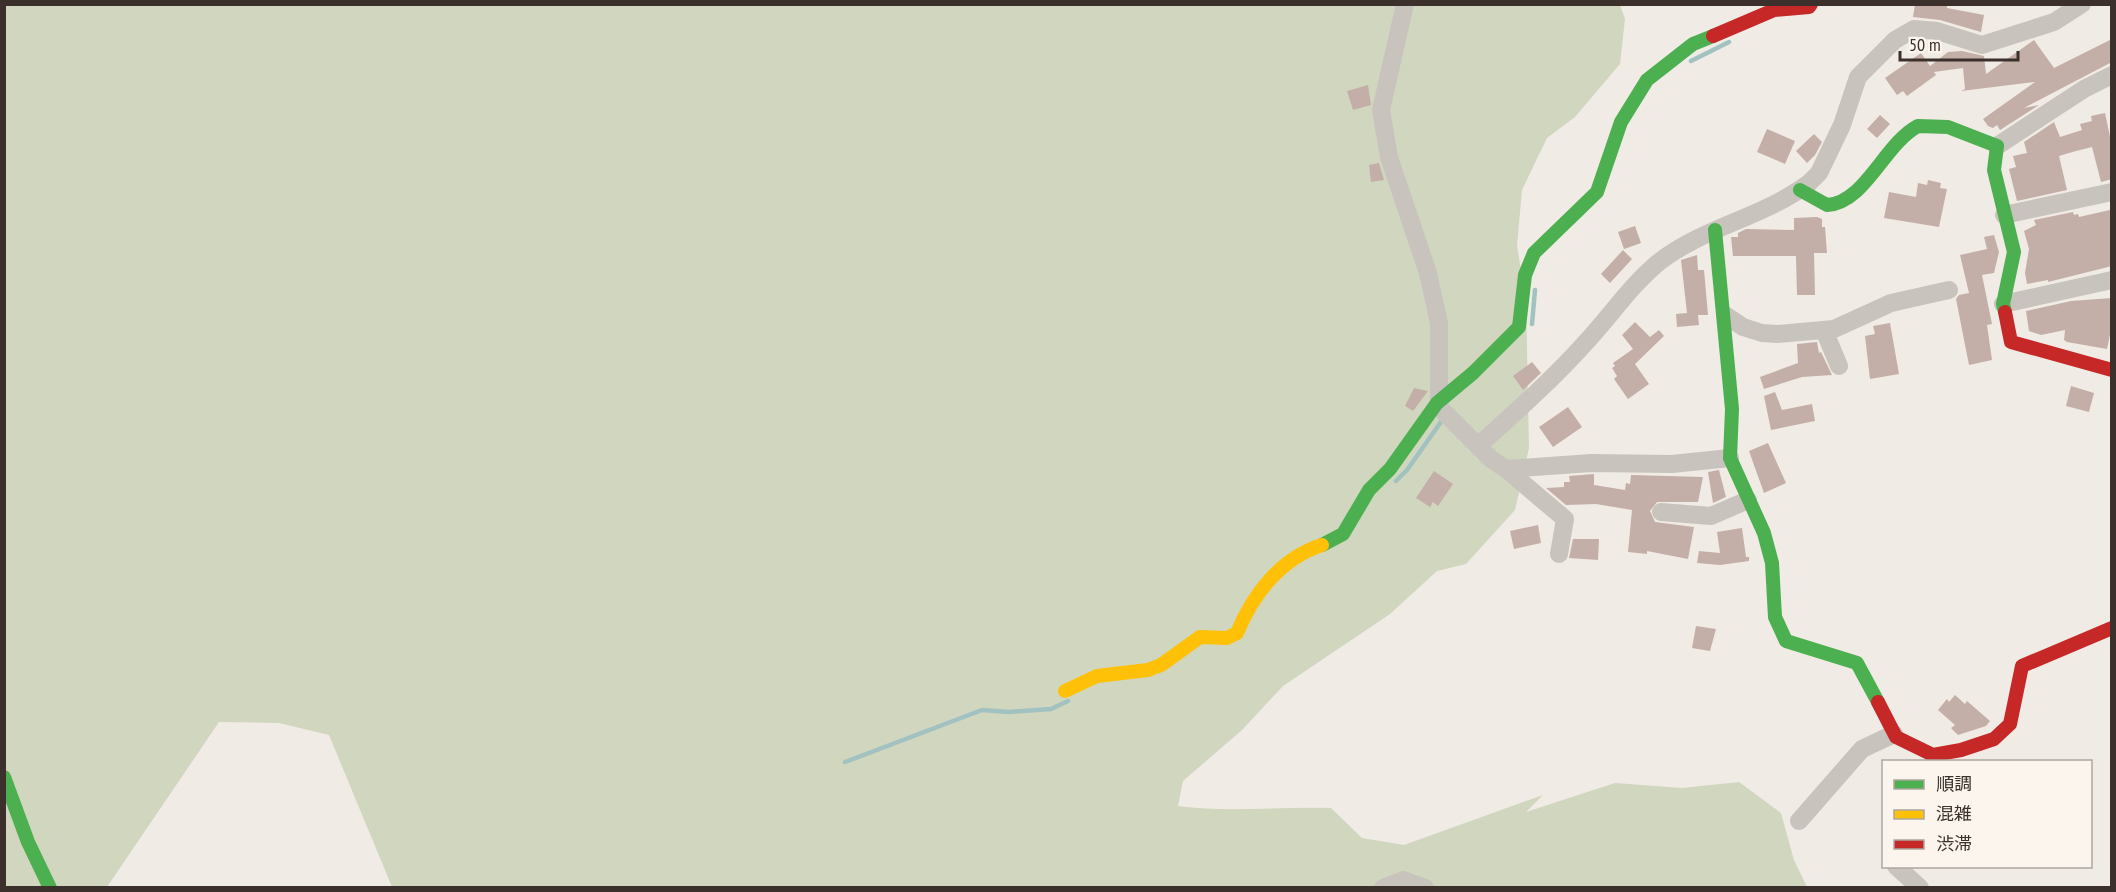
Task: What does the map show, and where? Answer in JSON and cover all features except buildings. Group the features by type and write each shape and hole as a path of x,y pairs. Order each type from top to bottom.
{"street":[{"path":"1405,4 1381,110 1389,158 1428,273 1439,323 1442,409 1491,459 1565,519 1558,554"},
{"path":"1479,445 1552,380 1596,332 1630,288 1660,261 1715,230 1800,190 1819,173 1842,125 1858,77 1894,40 1914,29 1937,31 1982,45 2054,22 2082,4"},
{"path":"1065,691 1097,676 1148,670 1161,665 1200,637 1227,638 1237,633 1248,607 1261,588 1303,551 1328,543 1343,534 1369,490 1473,373 1519,327 1525,275 1534,253 1597,192 1621,122 1647,80 1693,44 1774,10 1810,6"},
{"path":"2112,75 2084,89 1997,146 1994,170 2014,252 2003,304 2011,342 2112,370"},
{"path":"1800,190 1816,201 1845,203 1854,196 1882,158 1918,126 1956,130 1997,146"},
{"path":"2004,215 2112,192"},
{"path":"1715,230 1725,315 1732,409 1730,458 1764,533 1772,563 1775,618 1786,641 1857,663 1894,734 1920,757 1952,752 1994,739 2010,724 2022,666 2112,628"},
{"path":"2003,304 2112,280"},
{"path":"1725,315 1743,327 1762,333 1834,329 1891,303 1949,290"},
{"path":"1824,330 1839,366"},
{"path":"1506,469 1591,463 1672,464 1730,458"},
{"path":"1661,512 1711,516 1748,500"},
{"path":"1799,821 1862,749 1894,734"},
{"path":"4,777 28,842 50,888"},
{"path":"1897,868 1920,888"},
{"path":"1383,888 1391,882 1403,880 1425,888"}],"green space":[{"path":"5,5 1620,5 1625,19 1620,64 1575,117 1547,138 1522,190 1517,246 1526,300 1529,448 1515,510 1466,564 1437,571 1390,614 1283,686 1242,730 1183,781 1178,806 1216,809 1331,808 1362,838 1404,845 1543,795 1526,812 1615,783 1682,788 1739,782 1781,813 1794,860 1807,887 392,887 329,735 279,723 219,722 107,887 5,888"}],"waterway":[{"path":"1691,61 1729,42"},
{"path":"1532,324 1535,290"},
{"path":"1396,481 1407,470 1443,419"},
{"path":"845,762 982,710 1009,712 1051,709 1068,701"}],"traffic: fast":[{"path":"1322,545 1343,534 1369,490 1390,469 1437,403 1473,373 1519,327 1525,275 1534,253 1597,192 1621,122 1647,80 1693,44 1713,36"},
{"path":"1800,190 1827,205 1840,202 1864,184 1906,134 1918,126 1948,127 1997,146 1994,170 2014,252 2003,304 2005,312"},
{"path":"1715,230 1732,409 1730,458 1764,533 1772,563 1775,617 1786,641 1857,663 1878,702"},
{"path":"4,777 28,842 50,888"}],"traffic: slow":[{"path":"1065,691 1097,676 1148,670 1161,665 1200,637 1227,638 1237,633 1251,605 1270,579 1294,559 1322,545"}],"traffic: jam":[{"path":"1713,36 1774,10 1809,7 1811,4"},
{"path":"2005,312 2011,342 2112,370"},
{"path":"1878,702 1896,737 1933,755 1961,750 1994,739 2010,724 2022,666 2112,628"}]}
